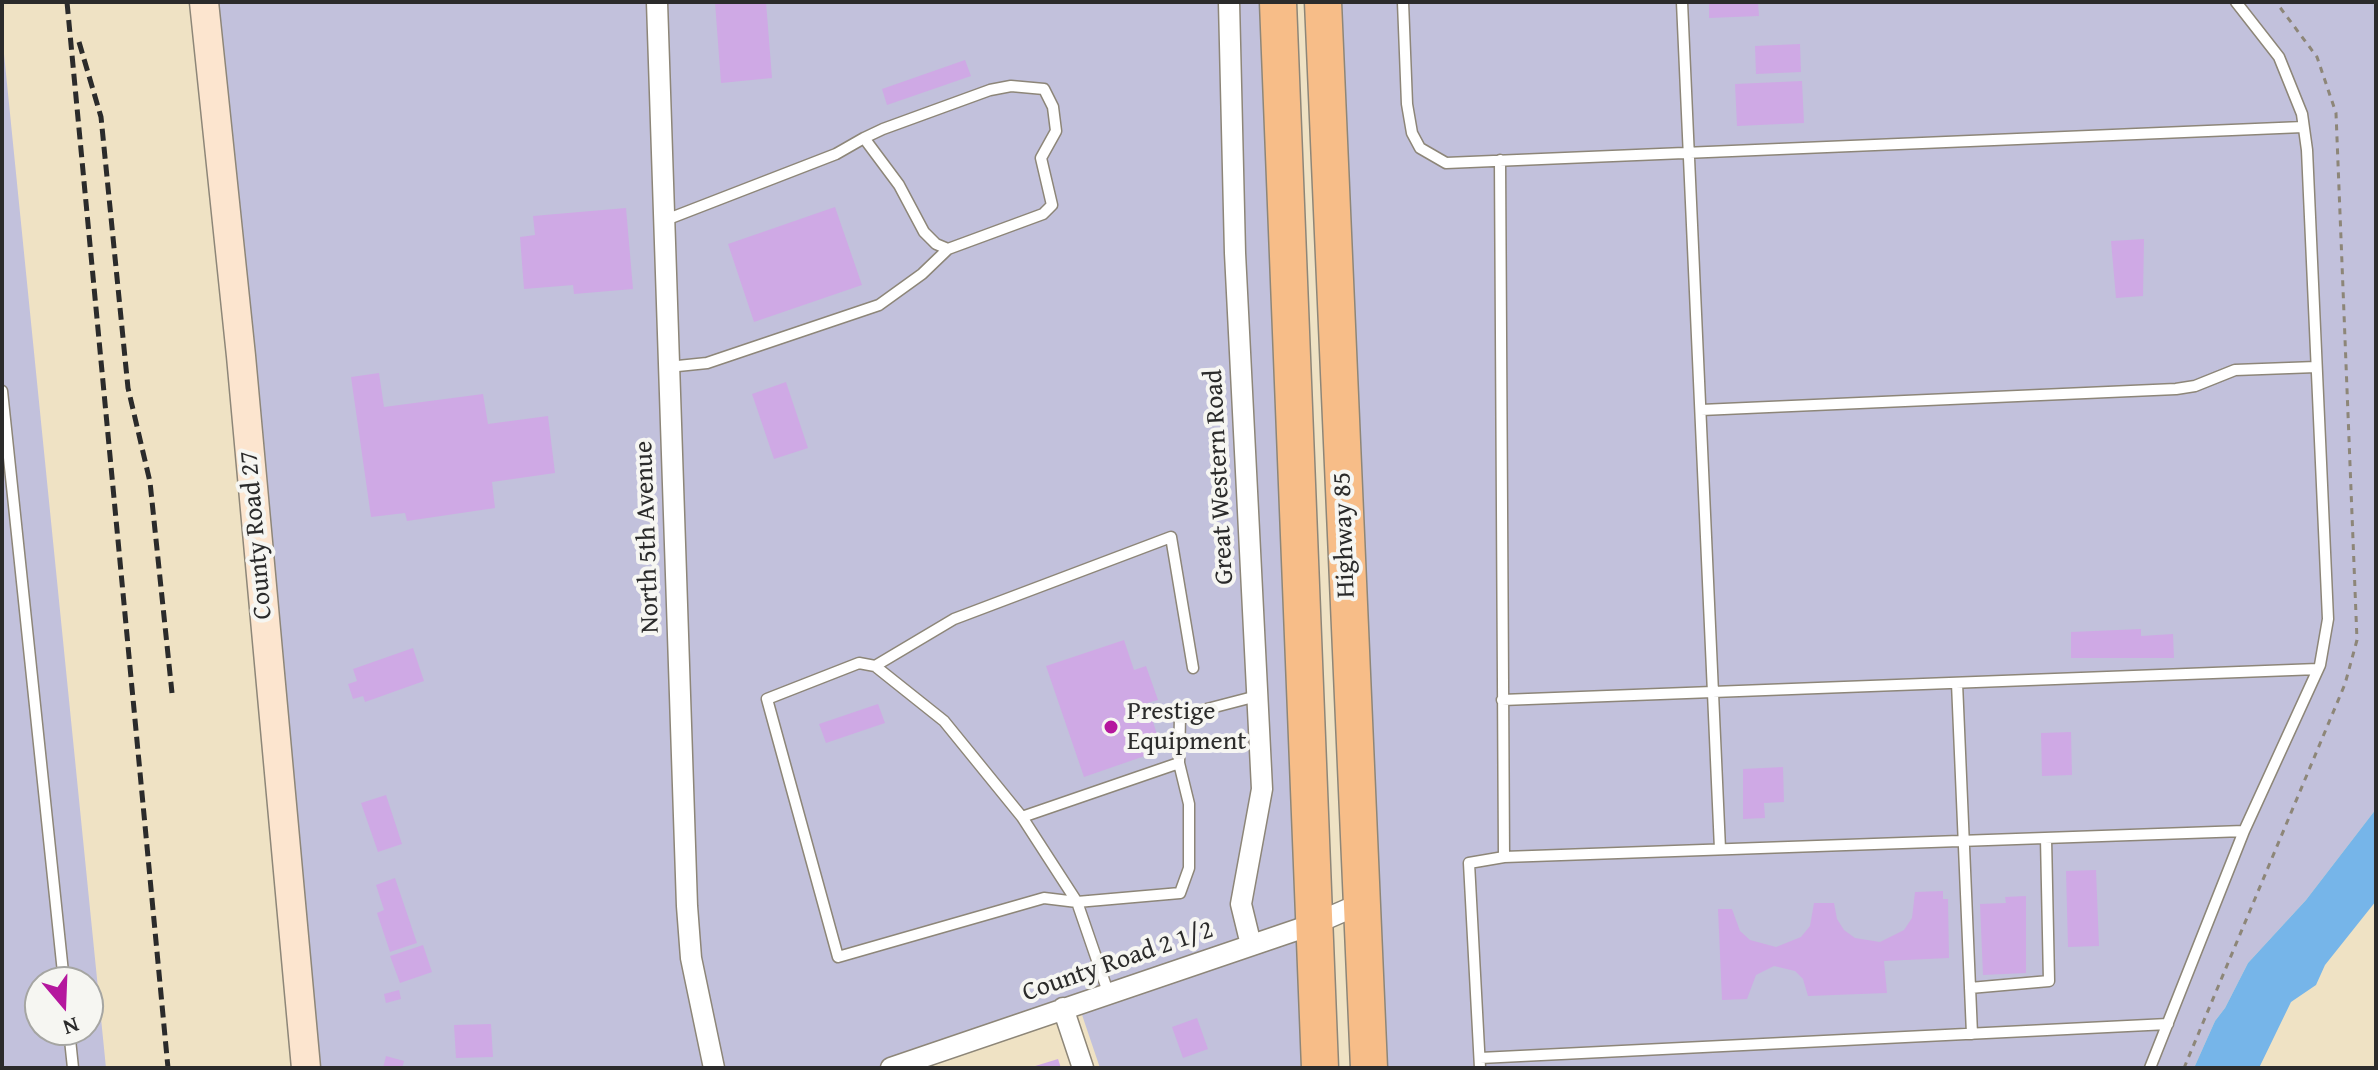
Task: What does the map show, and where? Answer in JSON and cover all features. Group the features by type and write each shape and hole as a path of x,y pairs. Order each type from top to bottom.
{"highway":[{"name":"Highway 85","path":"1278,2 1320,1068"},
{"name":"Highway 85","path":"1323,2 1369,1068"}],"street":[{"name":"County Road 27","path":"204,2 241,356 306,1068"},
{"name":"North 5th Avenue","path":"657,2 687,906 691,958 714,1068"},
{"name":"Great Western Road","path":"1229,2 1235,253 1262,789 1241,904 1251,945"},
{"name":"County Road 2 1/2","path":"891,1068 1314,924 1360,904"},
{"path":"1063,1008 1083,1068"}],"lane":[{"path":"1403,2 1407,104 1412,133 1420,148 1446,163 2303,127"},
{"path":"1682,2 1720,849"},
{"path":"2150,1068 2244,831 2318,669 2328,619 2303,127 2292,83 2279,57 2236,2"},
{"path":"663,221 990,90 1032,86 1044,89 1056,119 1056,131 1041,158 1053,199 1050,210 948,249 922,274 879,305 734,355 668,367"},
{"path":"864,138 899,185 924,232 936,244 948,249"},
{"path":"1500,160 1504,857"},
{"path":"1701,410 2176,389 2235,370 2316,367"},
{"path":"2,391 62,966"},
{"path":"875,666 954,619 1171,537 1193,668"},
{"path":"1108,992 1077,902 1022,817 944,721 875,666 859,663 767,699 838,957 1044,898 1077,902 1180,893 1189,868 1189,804 1179,763 1180,716 1257,696"},
{"path":"1502,700 2318,669"},
{"path":"1957,683 1972,1034"},
{"path":"1022,817 1179,763"},
{"path":"2168,1024 1480,1063 1469,863 1504,857 2244,831"},
{"path":"1970,988 2049,981 2046,838"},
{"path":"71,1046 73,1068"}],"shaded area":[{"path":"206,2 1278,2 1320,1068 1100,1068 1078,1003 891,1068 306,1068"},
{"path":"1323,2 2376,2 2376,809 2306,900 2248,963 2215,1021 2194,1068 1369,1068"},
{"path":"2,34 96,966 24,966 24,1046 104,1046 106,1068 2,1068"}],"water":[{"path":"2376,809 2376,901 2325,965 2316,985 2291,1002 2259,1068 2194,1068 2215,1021 2248,963 2306,900"}],"building":[{"path":"715,2 766,2 772,78 721,83"},
{"path":"1709,2 1758,2 1759,16 1709,18"},
{"path":"1800,44 1801,72 1756,74 1755,46"},
{"path":"965,60 971,76 887,105 882,89"},
{"path":"1802,81 1804,123 1737,126 1735,84"},
{"path":"835,207 862,285 754,322 728,244"},
{"path":"626,208 633,289 574,294 573,285 524,289 520,237 535,235 533,216"},
{"path":"2144,239 2143,296 2116,298 2111,241"},
{"path":"379,373 384,407 483,394 488,424 548,416 555,473 492,482 495,508 407,521 405,513 371,517 351,377"},
{"path":"786,382 808,448 774,459 752,394"},
{"path":"2141,629 2141,636 2173,634 2174,658 2071,658 2071,632"},
{"name":"Prestige Equipment","path":"1124,640 1134,670 1146,666 1158,700 1147,703 1162,750 1084,777 1046,666"},
{"path":"413,648 424,681 365,702 363,696 353,699 348,684 357,681 353,669"},
{"path":"878,704 885,723 826,743 819,724"},
{"path":"2071,732 2072,775 2042,776 2041,733"},
{"path":"1783,767 1784,802 1764,803 1765,818 1743,819 1743,769"},
{"path":"386,795 402,844 378,852 361,803"},
{"path":"2096,870 2099,946 2068,947 2066,871"},
{"path":"395,878 417,943 390,952 377,913 384,910 376,885"},
{"path":"1943,891 1943,899 1948,899 1949,958 1884,961 1887,993 1808,996 1803,979 1795,971 1774,966 1756,975 1747,999 1722,1000 1718,909 1732,909 1740,931 1750,940 1776,947 1801,937 1810,926 1814,903 1834,903 1837,919 1844,930 1855,938 1880,942 1904,930 1912,918 1915,892"},
{"path":"2026,896 2026,973 1983,975 1980,904 2006,903 2005,897"},
{"path":"423,945 432,972 400,983 390,956"},
{"path":"399,990 401,999 386,1003 384,994"},
{"path":"1197,1018 1208,1049 1183,1058 1172,1027"},
{"path":"491,1024 493,1057 456,1058 454,1025"},
{"path":"386,1056 404,1061 402,1068 383,1068"},
{"path":"1058,1059 1061,1068 1032,1068 1032,1067"}],"railway":[{"path":"67,2 168,1068"},
{"path":"79,42 101,117 128,388 150,482 172,693"}],"place":[{"name":"Prestige Equipment","path":"1111,727"}]}
